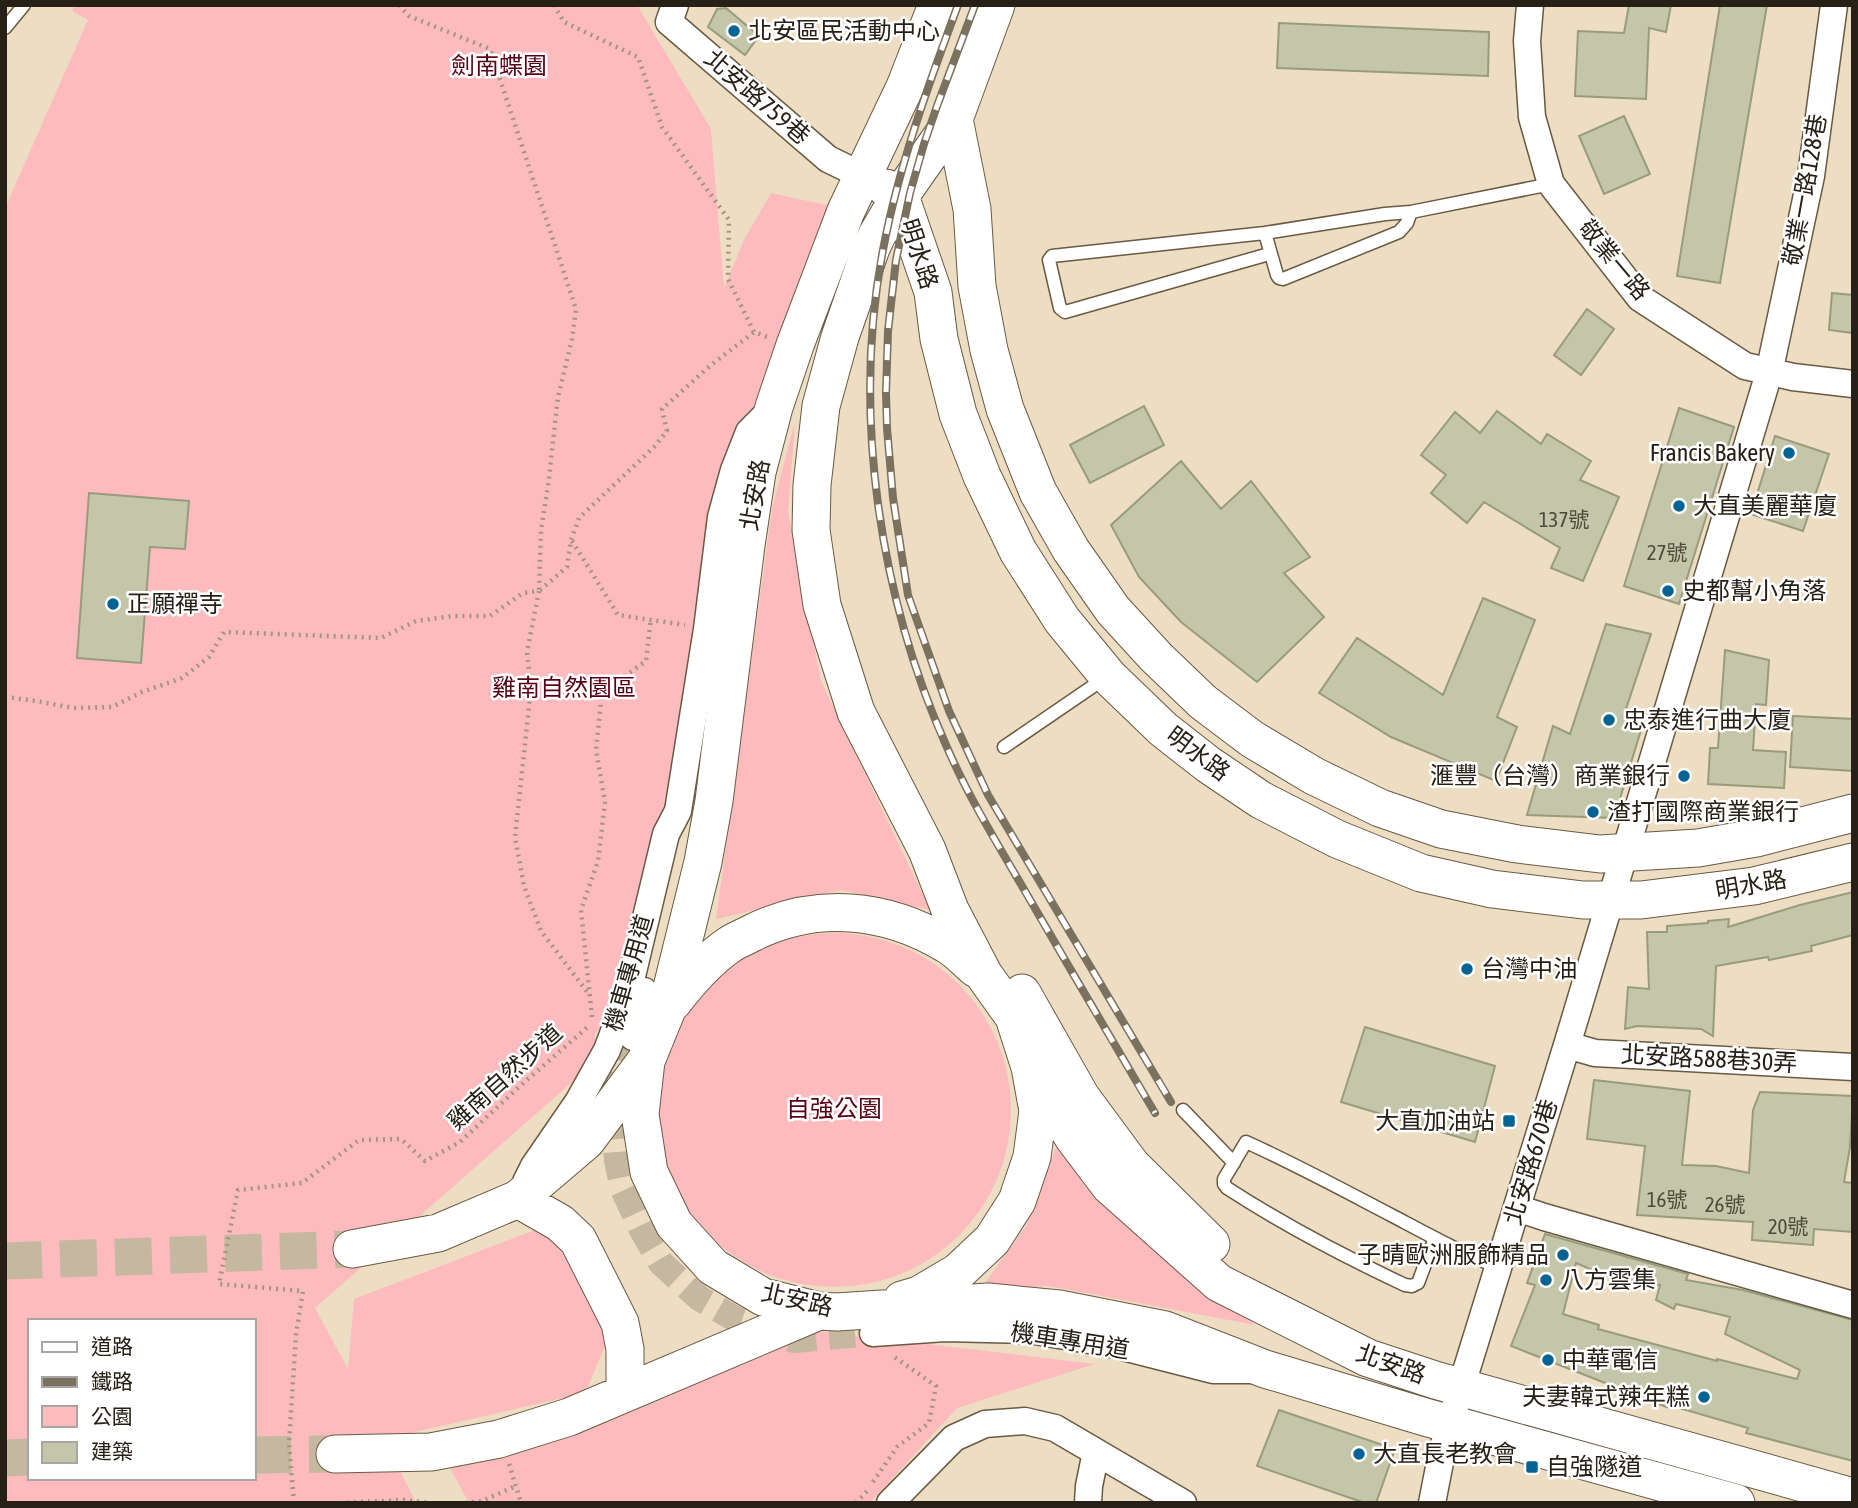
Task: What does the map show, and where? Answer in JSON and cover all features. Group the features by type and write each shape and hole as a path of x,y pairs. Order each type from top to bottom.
{"main road":[{"name":"北安路","path":"666,1012 703,862 714,802 757,472 774,407 846,211 905,87 937,5"},
{"name":"北安路","path":"876,1332 919,1295 958,1272 992,1240 1017,1201 1032,1157 1038,1111 1030,1067 1014,1017 984,975 950,910 927,850 856,712 822,605 811,530 812,485 821,406 840,338 871,247 900,196 954,119 996,5"},
{"name":"明水路","path":"954,119 972,209 977,286 989,349 1006,409 1038,492 1072,550 1113,610 1156,657 1203,702 1242,732 1314,776 1380,808 1441,829 1517,844 1600,854 1698,848 1756,838 1853,813"},
{"name":"明水路","path":"863,176 900,196 933,292 939,339 958,414 982,476 1017,551 1062,620 1108,676 1163,729 1209,765 1261,800 1337,839 1421,873 1480,886 1583,900 1641,900 1754,887 1853,862"},
{"path":"927,850 962,889 1081,1097 1132,1166 1204,1239 1258,1282 1300,1324"},
{"name":"北安路","path":"984,975 948,945 907,924 862,913 816,913 771,924 729,944 694,974 640,1049 640,1114 649,1172 674,1224 713,1267 763,1297 819,1311 836,1312 876,1332 988,1302 1059,1309 1166,1331 1265,1369 1736,1503"},
{"path":"352,1250 438,1233 518,1199 586,1141 640,1049"},
{"name":"北安路","path":"1030,1067 1073,1137 1110,1186 1219,1283 1368,1358 1853,1497"},
{"path":"518,1199 560,1223 578,1240 620,1323 625,1349 625,1393"},
{"path":"335,1454 431,1452 499,1439 569,1417 819,1311"}],"street":[{"name":"北安路759巷","path":"675,5 669,22 828,159 863,176"},
{"name":"敬業一路","path":"1530,5 1527,41 1532,117 1551,184 1640,298 1745,366 1769,373 1853,384"},
{"name":"敬業一路128巷","path":"1625,853 1769,373 1811,176 1833,5"},
{"name":"機車專用道","path":"640,1049 679,839 678,811 707,629 721,517 734,470 749,432 774,407"},
{"name":"機車專用道","path":"518,1199 534,1166 578,1102 607,1050 627,997 666,834 678,811"},
{"name":"北安路670巷","path":"1432,1503 1450,1423 1625,853"},
{"name":"北安路588巷30弄","path":"1567,1045 1595,1053 1853,1067"},
{"path":"1517,1208 1853,1305"},
{"path":"890,1503 954,1438 985,1424 1025,1421 1055,1428 1183,1503"},
{"path":"1088,1503 1096,1451"}],"lane":[{"path":"5,28 24,5"},
{"path":"1269,254 1065,312 1060,308 1049,260 1052,256 1265,233 1411,212 1551,184"},
{"path":"1265,233 1276,275 1283,279 1399,232 1407,223 1411,212"},
{"path":"1004,747 1108,676"},
{"path":"1183,1110 1234,1163"},
{"path":"1436,1238 1418,1283 1405,1285 1274,1218 1227,1188 1224,1179 1246,1142 1279,1157 1436,1238 1468,1256 1498,1267"}],"path":[{"path":"399,5 409,16 491,49 576,309 572,340 558,397 541,530 539,591 527,652 531,688 516,837 524,886 541,930 588,993"},
{"path":"554,5 564,22 638,57 662,127 729,220 728,279 754,332 795,345"},
{"path":"5,697 74,708 113,707 142,692 182,678 209,657 224,632 381,638 416,621 453,616 490,616 523,593 539,591 567,567 571,540 579,519 654,447 667,431 662,409 711,365 754,332"},
{"path":"571,540 618,615 651,618 707,629"},
{"path":"588,993 582,910 598,861 605,802 597,750 602,692 646,661 651,618"},
{"name":"雞南自然步道","path":"294,1503 289,1444 296,1334 303,1291 219,1284 238,1190 302,1183 359,1140 401,1139 425,1161 460,1142 592,1023 588,993"},
{"path":"856,1503 897,1447 929,1423 936,1386 893,1356 876,1332"},
{"path":"509,1464 521,1503"},
{"path":"465,1503 482,1501 516,1486"},
{"path":"340,1503 403,1500 429,1503"}],"green space":[{"path":"75,5 637,5 711,129 724,288 744,240 771,193 840,208 689,701 651,868 612,1017 595,1033 595,1062 315,1308 348,1369 354,1299 551,1224 609,1337 585,1393 384,1439 416,1503 5,1503 5,208 88,20 72,11"},
{"path":"795,421 788,512 821,681 930,910 842,890 716,919 772,509"},
{"name":"自強公園","path":"834,933 869,936 902,947 932,963 959,985 981,1012 997,1042 1008,1075 1011,1110 1008,1145 997,1178 981,1208 959,1235 932,1257 902,1273 869,1284 834,1287 799,1284 766,1273 736,1257 709,1235 687,1208 671,1178 660,1145 657,1110 660,1075 671,1042 687,1012 709,985 736,963 766,947 799,936"},
{"path":"1056,1147 1255,1325 1049,1286 980,1290 1026,1226"},
{"path":"817,1331 1095,1364 957,1408 870,1503 469,1503 442,1453"}],"building":[{"path":"1629,5 1671,5 1666,32 1649,28 1646,99 1575,96 1578,31 1624,33"},
{"path":"1720,5 1767,5 1720,283 1677,276"},
{"name":"北安區民活動中心","path":"726,8 759,36 745,55 708,27 717,9"},
{"path":"1279,23 1489,32 1488,76 1277,68"},
{"path":"1624,116 1650,174 1604,194 1579,136"},
{"path":"1832,293 1853,295 1853,333 1829,330"},
{"path":"1587,309 1614,329 1581,375 1554,355"},
{"path":"1144,406 1164,445 1090,483 1070,445"},
{"name":"大直美麗華廈","path":"1679,408 1734,427 1679,604 1624,586"},
{"path":"1497,411 1541,444 1547,434 1591,461 1580,480 1619,497 1583,581 1551,568 1560,548 1484,502 1467,523 1431,493 1446,475 1421,455 1455,412 1480,433"},
{"path":"1775,436 1829,454 1803,531 1751,514"},
{"path":"1181,461 1221,509 1251,481 1310,557 1284,573 1324,617 1257,682 1181,622 1139,577 1111,525"},
{"name":"正願禪寺","path":"89,493 189,501 185,549 150,547 141,663 77,658"},
{"path":"1483,598 1535,620 1497,717 1517,727 1496,781 1391,737 1319,693 1357,638 1443,695"},
{"name":"忠泰進行曲大廈","path":"1606,624 1651,634 1626,709 1646,714 1614,818 1527,815 1553,726 1570,734"},
{"path":"1725,650 1769,660 1766,705 1756,704 1753,750 1786,752 1784,788 1708,784 1710,748 1718,748"},
{"path":"1793,716 1853,719 1853,771 1790,767"},
{"path":"1853,892 1853,935 1811,946 1812,951 1769,960 1768,957 1716,966 1713,1036 1701,1029 1637,1026 1625,1029 1628,987 1649,989 1647,932 1667,932 1667,926 1729,919 1728,927"},
{"path":"1365,1027 1495,1066 1475,1142 1341,1102"},
{"path":"1594,1080 1690,1091 1682,1165 1716,1166 1749,1173 1753,1110 1760,1092 1853,1096 1850,1147 1844,1182 1853,1183 1853,1232 1814,1229 1813,1245 1752,1240 1753,1222 1637,1215 1645,1146 1587,1139"},
{"path":"1545,1234 1688,1274 1686,1280 1743,1290 1853,1320 1853,1461 1746,1433 1748,1428 1669,1405 1669,1408 1511,1346 1535,1285 1527,1283","holes":["1576,1263 1620,1282 1660,1285 1656,1300 1674,1309 1676,1304 1730,1317 1725,1334 1800,1370 1797,1379 1598,1329 1599,1325 1563,1314"]},
{"path":"1279,1410 1395,1449 1376,1503 1365,1503 1257,1466"}],"tunnel":[{"path":"633,1037 620,1090 615,1134 617,1160 623,1189 661,1263 699,1298 737,1320 794,1340 873,1333"},
{"path":"5,1261 352,1249"},
{"path":"256,1455 335,1454"},
{"path":"5,1458 28,1457"}],"railway":[{"path":"958,5 925,96 897,187 883,250 874,312 870,375 872,438 888,565 923,687 963,781 1155,1113"},
{"path":"975,5 924,144 910,193 896,260 888,331 887,428 893,498 908,595 949,711 988,795 1171,1102"}],"place":[{"name":"北安區民活動中心","path":"734,31"},
{"name":"Francis Bakery","path":"1789,453"},
{"name":"大直美麗華廈","path":"1679,506"},
{"name":"史都幫小角落","path":"1668,591"},
{"name":"正願禪寺","path":"113,604"},
{"name":"忠泰進行曲大廈","path":"1609,720"},
{"name":"滙豐（台灣）商業銀行","path":"1684,776"},
{"name":"渣打國際商業銀行","path":"1593,812"},
{"name":"台灣中油","path":"1467,969"},
{"name":"大直加油站","path":"1509,1121"},
{"name":"子晴歐洲服飾精品","path":"1563,1255"},
{"name":"八方雲集","path":"1546,1280"},
{"name":"中華電信","path":"1548,1360"},
{"name":"夫妻韓式辣年糕","path":"1704,1397"},
{"name":"大直長老教會","path":"1359,1454"},
{"name":"自強隧道","path":"1532,1467"}],"park label":[{"name":"劍南蝶園","path":"499,66"},
{"name":"雞南自然園區","path":"564,688"}]}
